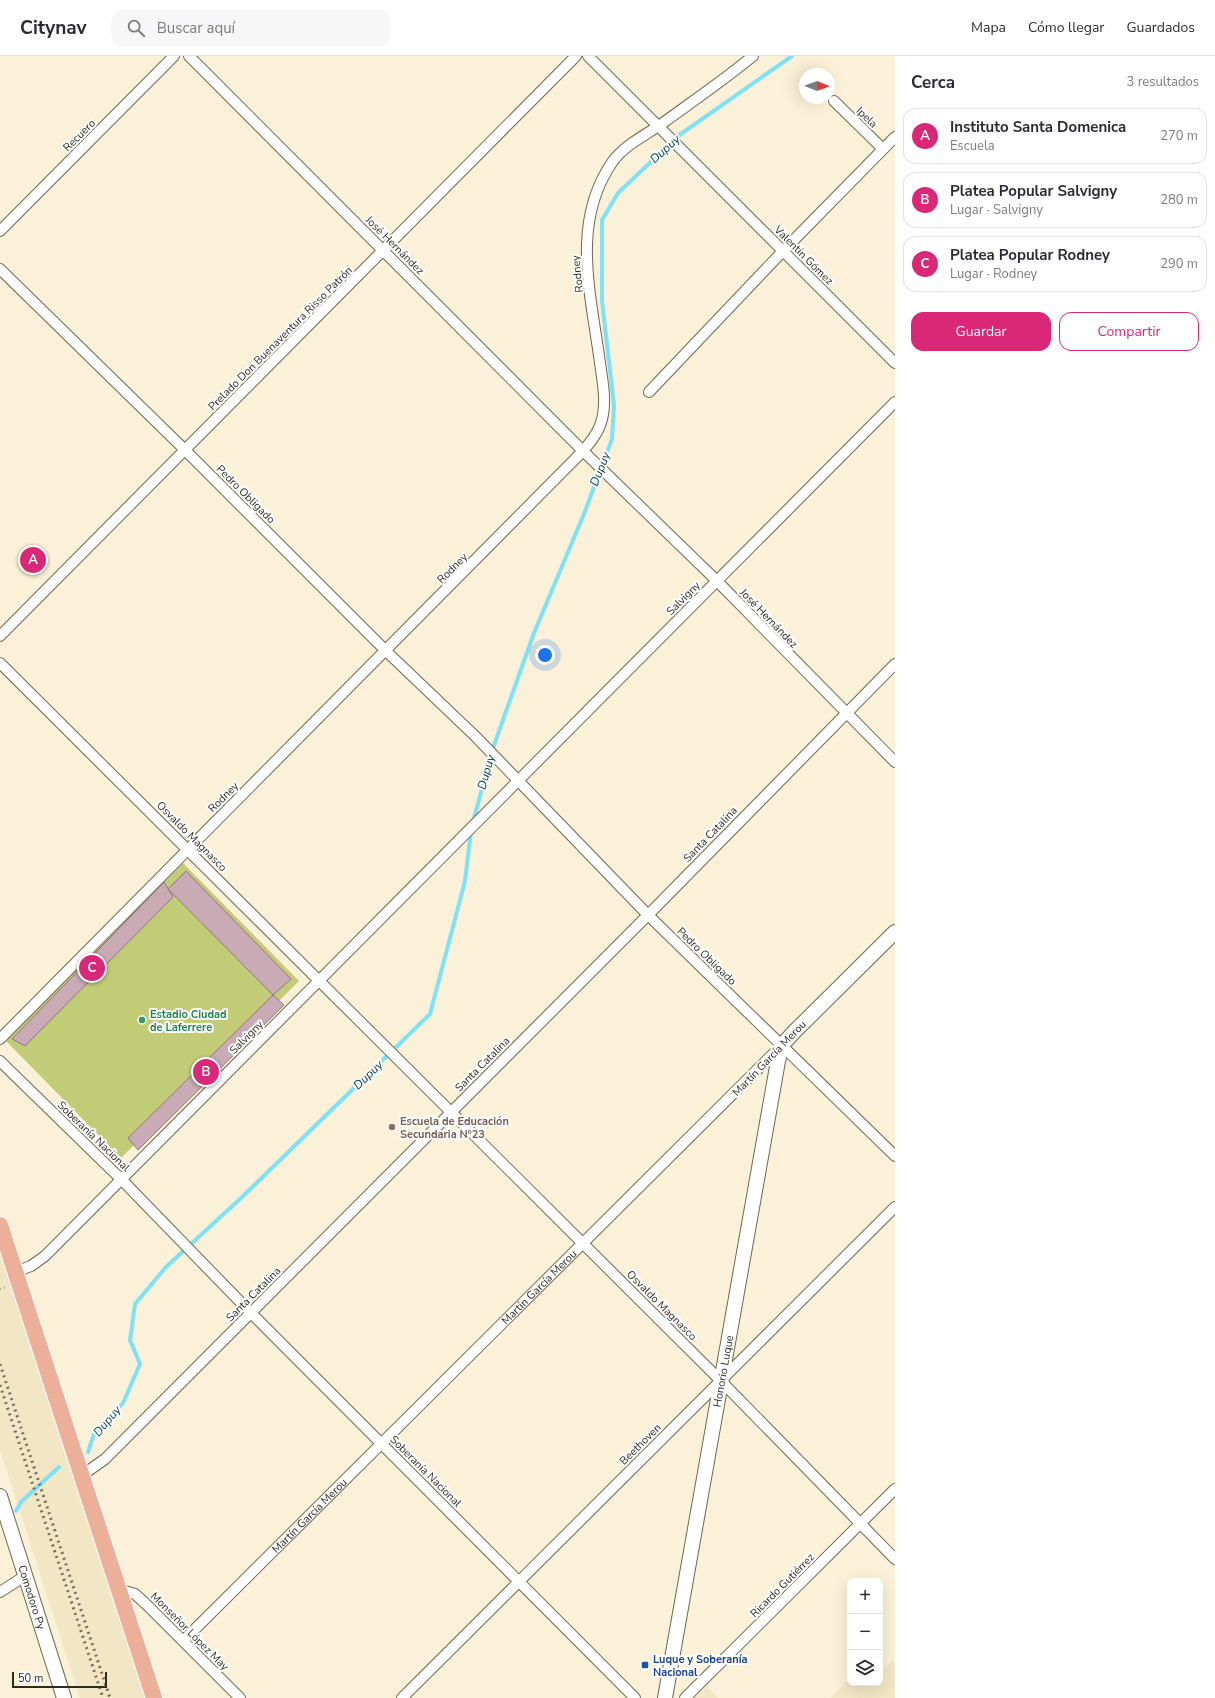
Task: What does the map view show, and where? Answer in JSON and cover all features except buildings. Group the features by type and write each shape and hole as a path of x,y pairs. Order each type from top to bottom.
{"main road":[{"path":"0,1225 154,1698"}],"street":[{"name":"Recuero","path":"0,231 174,56"},
{"name":"José Hernández","path":"189,56 583,451 626,491 717,581 895,762"},
{"name":"Prelado Don Buenaventura Risso Patrón","path":"0,636 184,449 384,251 576,56"},
{"path":"588,56 658,126"},
{"name":"Rodney","path":"0,1039 583,451 599,428 604,397 586,254 587,229 592,204 601,180 614,160 638,138 658,126 721,81 752,56"},
{"name":"Ipela","path":"835,102 883,149"},
{"name":"Valentín Gómez","path":"658,126 895,363"},
{"path":"649,392 783,251 895,137"},
{"name":"Pedro Obligado","path":"0,268 386,651 475,736 506,770 648,915 895,1156"},
{"name":"Salvigny","path":"15,1272 31,1266 45,1256 122,1180 319,980 455,846 517,781 895,402"},
{"name":"Osvaldo Magnasco","path":"0,663 721,1381 895,1560"},
{"name":"Santa Catalina","path":"81,1476 105,1459 648,915 895,664"},
{"name":"Martín García Merou","path":"183,1641 381,1443 584,1244 895,932"},
{"name":"Honorio Luque","path":"665,1698 782,1045"},
{"name":"Soberanía Nacional","path":"0,1061 122,1180 251,1313 520,1581 635,1698"},
{"name":"Beethoven","path":"402,1698 895,1207"},
{"name":"Ricardo Gutiérrez","path":"685,1698 895,1489"},
{"name":"Comodoro Py","path":"0,1496 64,1698"},
{"path":"0,1592 25,1576"},
{"name":"Monseñor López May","path":"118,1589 134,1594 240,1698"}],"shaded area":[{"path":"0,1253 146,1698 80,1698 0,1450"},
{"path":"894,1659 895,1698 831,1698 847,1681 847,1686 883,1686 883,1670"},
{"path":"707,1686 718,1698 695,1698"}],"green space":[{"name":"Estadio Ciudad de Laferrere","path":"183,863 299,981 121,1158 5,1040"}],"waterway":[{"name":"Dupuy","path":"473,822 493,748 534,633 584,514 612,439 614,405 602,301 602,220 618,193 678,136 792,56"},
{"name":"Dupuy","path":"88,1452 94,1434 123,1403 140,1364 130,1340 135,1304 166,1267 240,1199 430,1014 465,881 471,831"},
{"path":"16,1511 21,1502 59,1467"}],"railway":[{"path":"0,1364 110,1698"},
{"path":"0,1385 103,1698"}],"place":[{"name":"Instituto Santa Domenica","path":"33,560"},
{"name":"Platea Popular Rodney","path":"92,968"},
{"name":"Estadio Ciudad de Laferrere","path":"142,1020"},
{"name":"Platea Popular Salvigny","path":"206,1072"},
{"name":"Escuela de Educación Secundaria Nº23","path":"392,1127"},
{"name":"Luque y Soberanía Nacional","path":"645,1665"}]}
